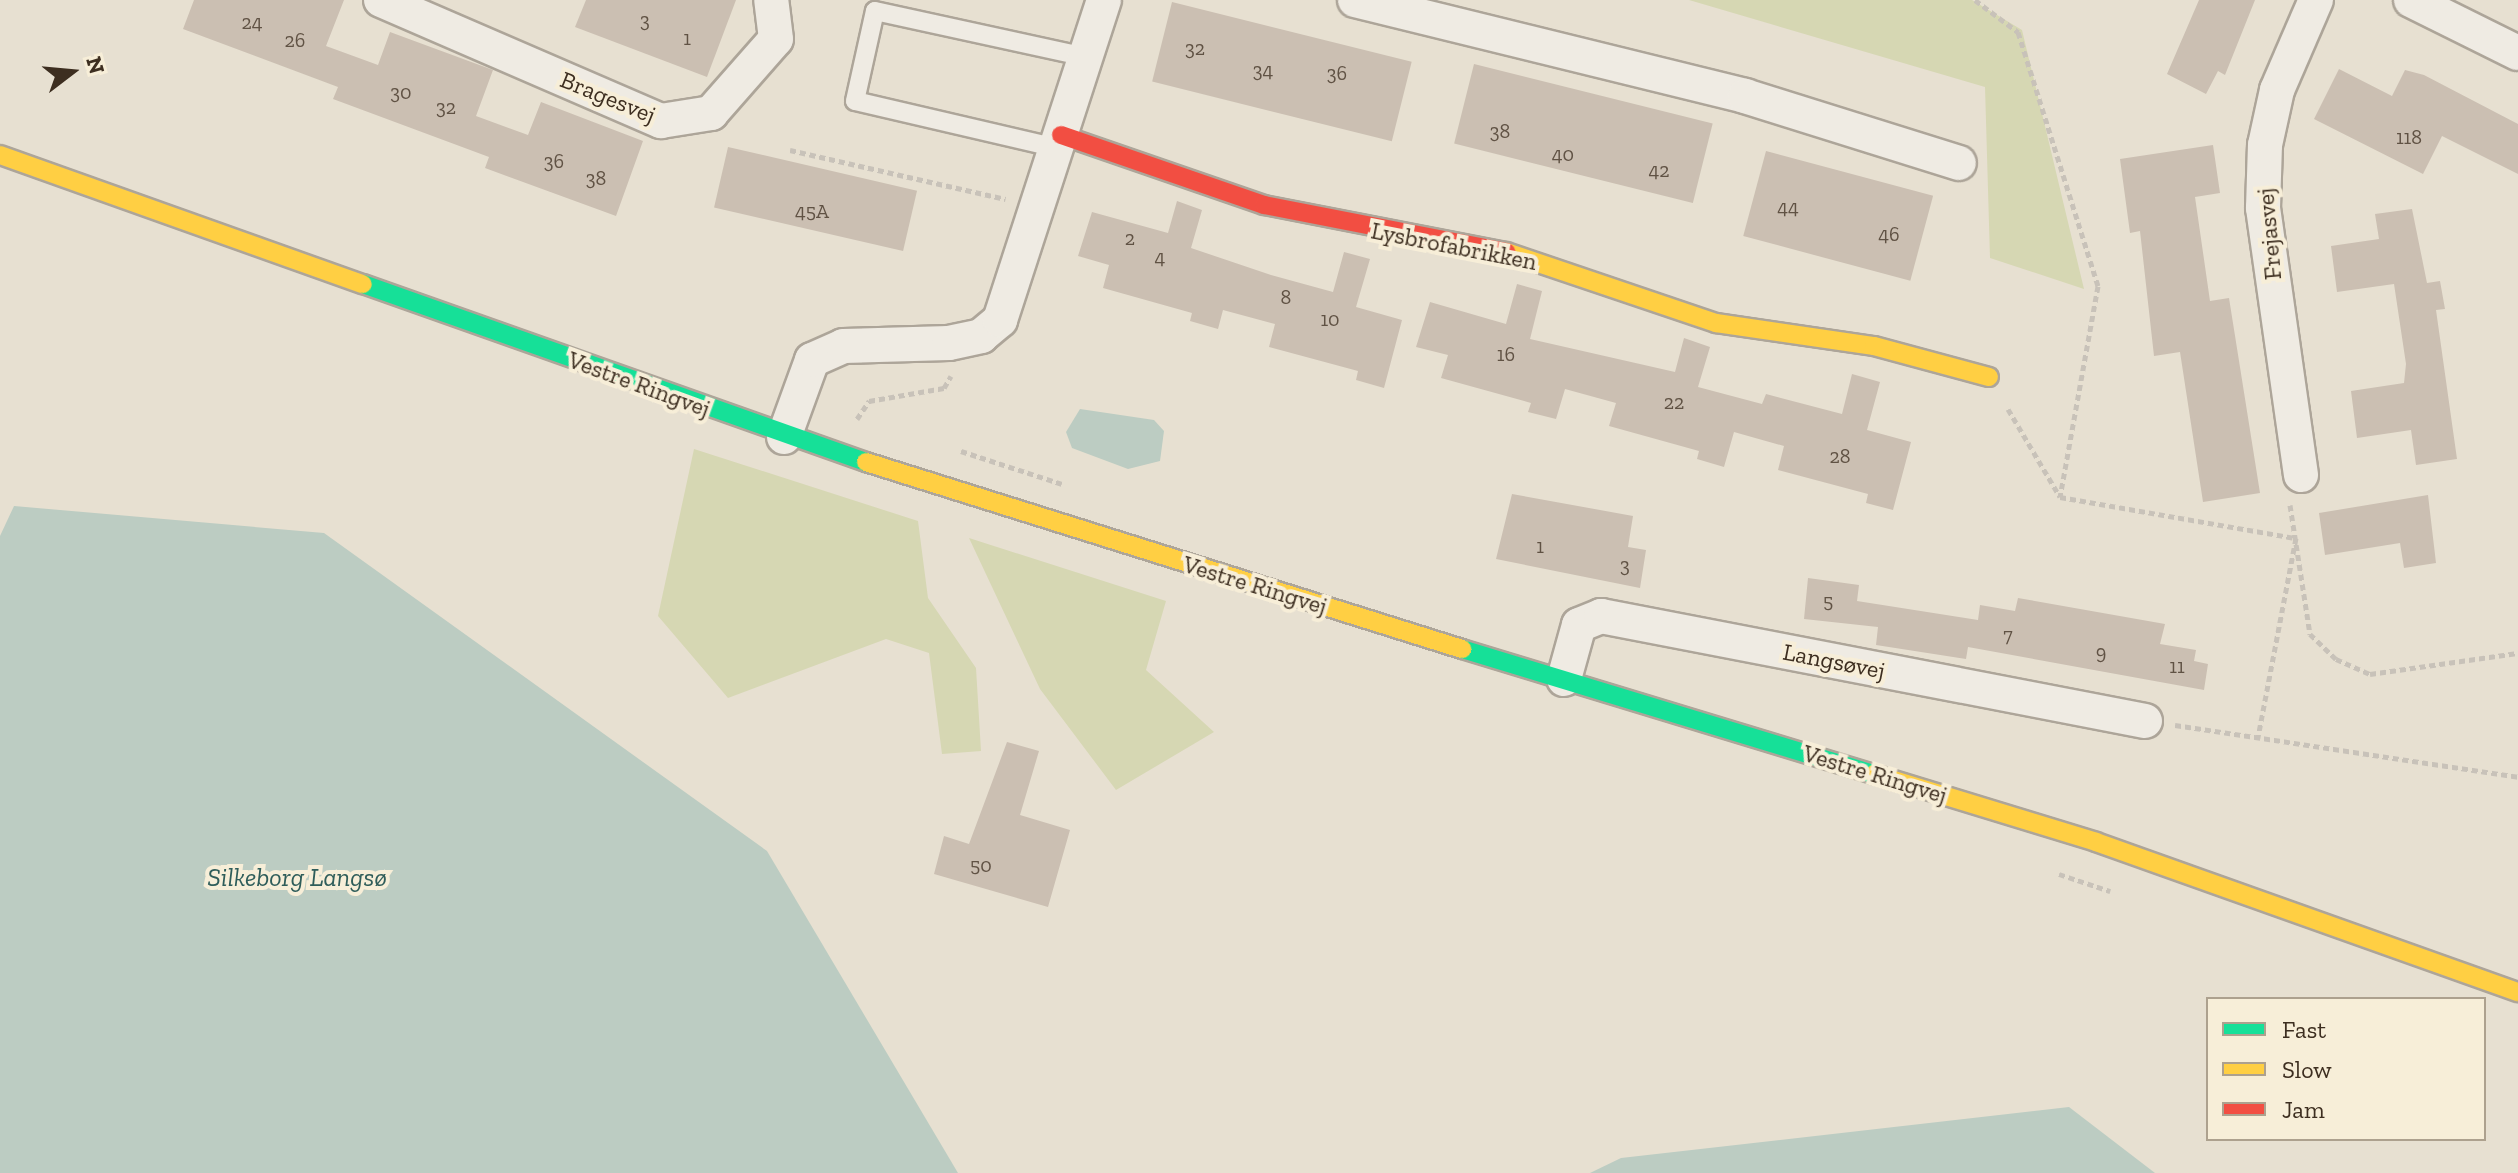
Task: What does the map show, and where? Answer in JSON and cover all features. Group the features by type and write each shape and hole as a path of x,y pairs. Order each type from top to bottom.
{"main road":[{"name":"Lysbrofabrikken","path":"1059,141 1264,205 1504,251 1716,323 1874,346 1989,377"},
{"name":"Vestre Ringvej","path":"0,155 844,457 2096,842 2518,992"}],"street":[{"name":"Bragesvej","path":"381,0 661,121 711,113 776,39 771,0"},
{"path":"784,437 812,360 843,346 949,343 981,336 1000,320 1104,0"},
{"path":"1355,0 1745,96 1959,163"},
{"name":"Frejasvej","path":"2301,475 2263,208 2264,161 2277,90 2316,0"},
{"path":"2411,0 2518,53"},
{"name":"Langsøvej","path":"1564,679 1579,625 1601,616 2145,721"}],"lane":[{"path":"1059,141 855,101 875,11 1086,57"}],"path":[{"path":"1975,0 2018,32 2098,286 2060,497"},
{"path":"790,150 1037,206"},
{"path":"844,457 857,418 869,401 944,388 949,343"},
{"path":"1989,377 2060,497 2296,538"},
{"path":"797,398 872,423"},
{"path":"948,447 1070,486"},
{"path":"2301,475 2289,495 2310,634 2336,659 2370,674 2518,653"},
{"path":"2258,738 2296,538"},
{"path":"2145,721 2518,777"}],"green space":[{"path":"1689,0 1972,0 2022,30 2084,289 1990,258 1985,87"},
{"path":"694,449 918,521 928,598 976,668 981,751 942,754 929,653 886,639 728,698 658,616"},
{"path":"969,538 1166,601 1146,670 1214,732 1116,790 1040,689"}],"water":[{"path":"1080,409 1154,420 1164,431 1160,461 1128,469 1072,448 1066,432"},
{"name":"Silkeborg Langsø","path":"14,506 324,533 767,851 958,1173 0,1173 0,536"},
{"path":"2069,1107 2155,1173 1590,1173 1621,1158"}],"building":[{"path":"194,0 344,0 326,46 378,65 390,32 493,70 476,116 528,135 541,102 643,141 616,216 485,168 489,157 333,99 338,87 183,29"},
{"path":"586,0 736,0 707,77 575,27"},
{"path":"2199,0 2255,0 2225,75 2218,71 2206,94 2167,74"},
{"path":"1172,2 1412,62 1392,141 1152,82"},
{"path":"1474,64 1713,124 1693,203 1454,144"},
{"path":"2339,69 2392,96 2405,70 2424,75 2518,124 2518,174 2442,136 2423,174 2314,119"},
{"path":"2213,145 2220,193 2195,197 2210,301 2229,298 2260,493 2203,502 2180,352 2154,356 2140,231 2130,233 2120,159"},
{"path":"728,147 917,191 903,251 714,207"},
{"path":"1766,151 1933,196 1910,281 1743,236"},
{"path":"1177,201 1202,210 1191,248 1271,275 1333,292 1344,252 1370,259 1356,307 1402,320 1384,388 1356,380 1358,371 1269,347 1275,324 1223,310 1218,329 1190,321 1192,313 1103,288 1109,265 1078,256 1092,212 1168,233"},
{"path":"2412,209 2427,283 2440,281 2445,309 2436,310 2457,459 2416,465 2411,430 2357,438 2351,391 2404,383 2406,364 2394,284 2337,292 2331,246 2379,239 2375,214"},
{"path":"1517,284 1542,291 1530,339 1675,372 1684,338 1710,347 1698,387 1762,404 1766,394 1842,414 1852,374 1880,382 1867,430 1911,442 1893,510 1866,503 1868,494 1778,470 1784,446 1734,432 1724,467 1697,459 1699,451 1609,426 1616,403 1565,389 1556,419 1528,412 1531,403 1441,378 1448,355 1416,347 1430,302 1506,324"},
{"path":"1512,494 1633,516 1628,547 1646,550 1640,588 1496,559"},
{"path":"2428,495 2436,563 2404,568 2400,543 2325,555 2319,513"},
{"path":"1808,578 1859,585 1857,601 1978,620 1980,605 2015,611 2018,598 2165,624 2160,644 2196,650 2194,661 2208,664 2204,690 1968,647 1966,659 1876,645 1878,627 1804,619"},
{"path":"1007,742 1039,751 1020,815 1070,830 1048,907 934,874 944,836 969,844"}],"traffic: fast":[{"path":"363,284 866,462"},
{"path":"1462,649 1874,774"}],"traffic: slow":[{"path":"0,155 363,284"},
{"path":"1506,252 1716,323 1874,346 1989,377"},
{"path":"866,462 1462,649"},
{"path":"1874,774 2096,842 2518,992"}],"traffic: jam":[{"path":"1061,135 1264,205 1506,252"}]}
